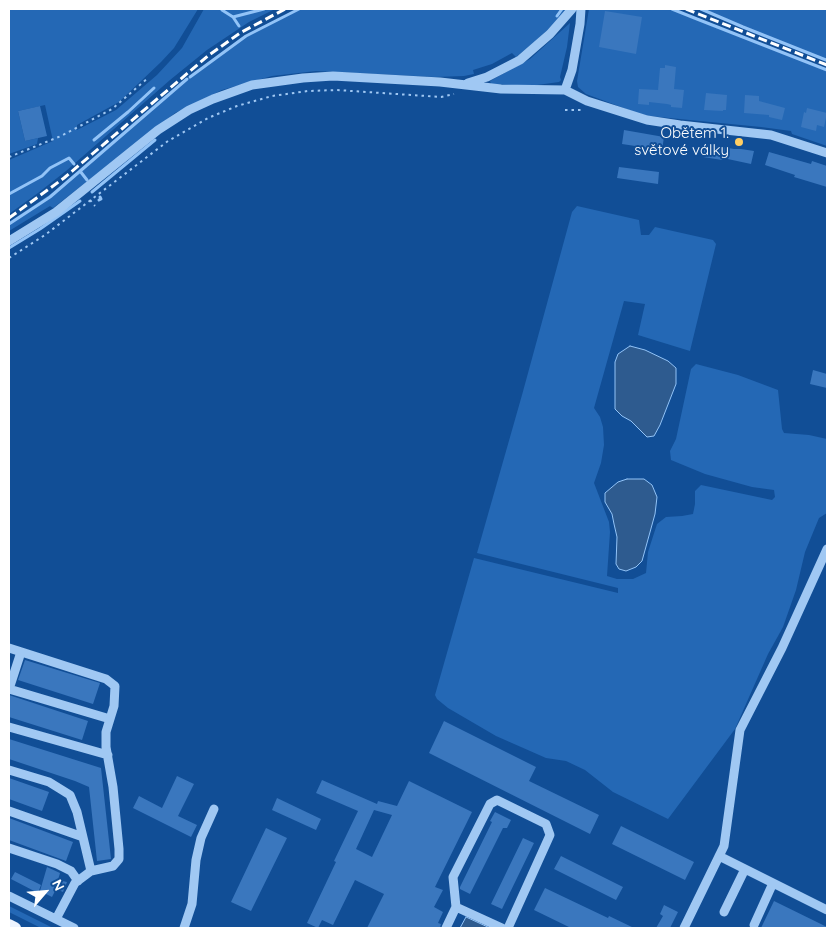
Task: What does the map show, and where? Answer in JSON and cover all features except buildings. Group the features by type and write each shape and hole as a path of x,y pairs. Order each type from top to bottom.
{"main road":[{"path":"9,925 15,928"}],"street":[{"path":"465,84 487,77 520,60 550,34 572,9"},
{"path":"565,90 572,70 579,34 580,9"},
{"path":"9,241 56,212 174,120 200,104 252,86 280,81 333,76 465,84 509,90 565,90 587,101 647,120 771,135 827,152"},
{"path":"684,928 724,846 740,730 782,648 827,549"},
{"path":"9,648 106,679 116,686 114,706 106,732 120,848 119,859 113,866 91,871 75,883 56,919"},
{"path":"20,652 9,689 110,719"},
{"path":"9,727 108,755"},
{"path":"9,770 49,782 70,795 77,812 91,871"},
{"path":"446,928 456,907 454,877 490,804 496,800 546,824 550,835 508,928"},
{"path":"184,928 192,904 196,860 202,838 214,809"},
{"path":"9,811 83,837"},
{"path":"9,848 57,864 71,871 78,881"},
{"path":"719,856 827,910"},
{"path":"724,912 745,869"},
{"path":"754,925 773,883"},
{"path":"9,896 74,928"},
{"path":"456,907 502,928"}],"path":[{"path":"9,157 61,136 112,109 148,78"},
{"path":"9,258 45,235 168,141 208,118 237,106 272,96 327,90 441,97 466,91 465,84"}],"shaded area":[{"path":"9,9 198,9 174,48 161,62 119,102 77,125 77,130 116,110 157,75 182,48 204,9 275,9 249,22 207,50 66,171 9,214 9,160 53,141 45,105 18,111 25,141 38,138 37,144 9,154"},
{"path":"299,9 566,9 554,24 516,57 512,53 492,64 473,70 474,74 435,77 316,71 272,76 222,90 175,113 53,208 50,206 9,231 9,222 52,193 162,98 246,36"},
{"path":"589,9 672,9 827,71 827,146 792,134 791,131 649,116 586,94 578,87 577,81"},
{"path":"697,9 827,9 827,62 742,28"},
{"path":"570,23 561,80 559,82 530,86 491,84 490,81 530,59"},
{"path":"577,206 639,220 641,235 649,235 655,227 713,240 716,244 690,351 638,335 645,304 624,301 594,408 600,417 603,427 604,445 601,463 594,483 609,522 607,576 617,579 633,579 646,573 648,552 657,524 666,517 693,514 695,491 701,485 772,500 775,497 774,490 752,487 705,474 671,460 670,451 676,439 691,369 696,364 738,375 778,390 784,433 827,439 827,513 819,518 805,552 796,590 783,627 768,654 735,729 668,819 613,792 585,770 566,761 546,758 496,736 448,708 435,695 474,558 618,593 618,588 477,553 572,212"},
{"path":"630,346 645,350 668,361 676,368 676,384 654,436 647,437 631,421 615,409 615,362 618,354"},
{"path":"627,479 644,479 652,485 657,497 655,514 642,561 636,567 626,571 619,569 616,564 617,537 612,514 605,502 605,493 618,482"},
{"path":"9,906 53,928 41,928 9,912"},
{"path":"466,917 490,928 460,928"}],"waterway":[{"path":"233,17 264,9"},
{"path":"190,77 246,36 299,9"},
{"path":"557,16 562,9"},
{"path":"672,9 697,19"},
{"path":"701,9 826,60"},
{"path":"222,10 233,17 239,26"},
{"path":"697,19 827,70"},
{"path":"9,224 50,197 187,79"},
{"path":"94,140 154,88"},
{"path":"92,192 155,140"},
{"path":"9,194 42,176 50,168 69,158 74,164"},
{"path":"80,171 87,180"},
{"path":"99,200 101,199 100,197"},
{"path":"9,248 80,201"}],"railway":[{"path":"9,218 64,178 209,55 240,33 285,9"},
{"path":"686,9 827,65"}],"place":[{"name":"Obětem 1. světové války","path":"739,142"}]}
